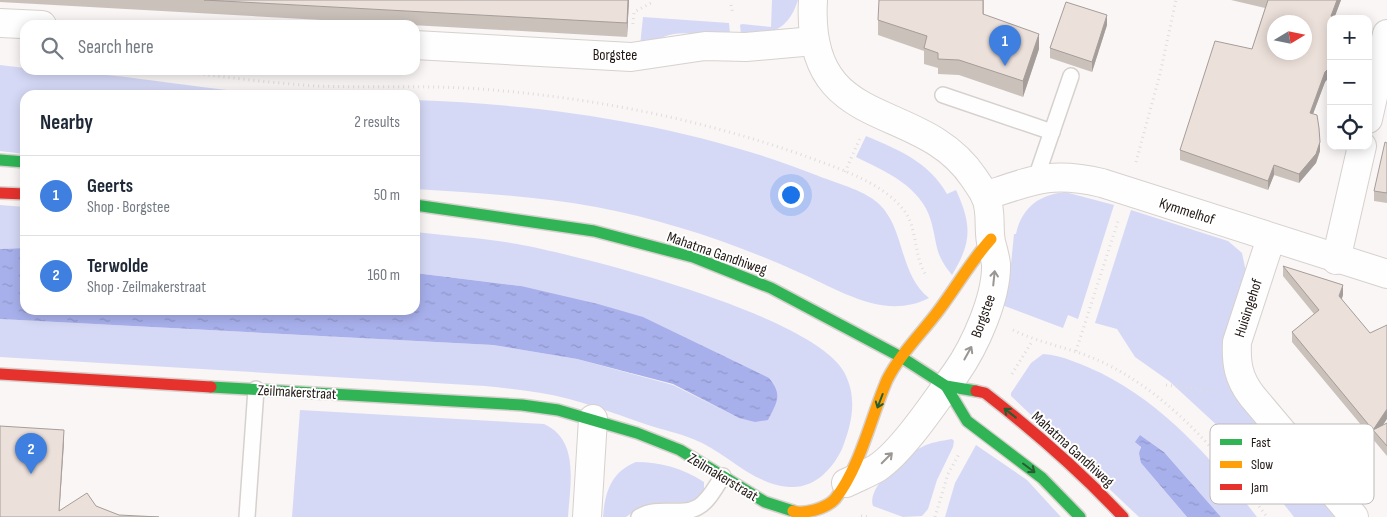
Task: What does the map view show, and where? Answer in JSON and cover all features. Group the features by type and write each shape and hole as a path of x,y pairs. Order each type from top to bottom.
{"street":[{"name":"Borgstee","path":"813,0 812,22 814,41 824,67 833,83 845,96 863,108 919,133 949,149 965,165 985,196 992,218 991,239 996,264 993,291 973,344 946,386"},
{"path":"0,23 20,24"},
{"path":"1371,105 1387,34"},
{"name":"Borgstee","path":"420,46 630,57 704,46 746,47 814,41"},
{"path":"1336,260 1361,150"},
{"path":"0,160 20,162"},
{"name":"Kymmelhof","path":"985,196 1036,178 1074,176 1336,260 1387,274"},
{"path":"0,193 20,194"},
{"name":"Mahatma Gandhiweg","path":"420,206 594,231 693,258 771,288 901,357 946,386 985,393 1088,479 1123,517"},
{"name":"Mahatma Gandhiweg","path":"420,211 455,211"},
{"name":"Huisingehof","path":"1271,238 1237,342 1236,360 1238,376 1276,424"},
{"path":"901,357 950,295 973,259 991,239"},
{"name":"Zeilmakerstraat","path":"0,374 522,405 558,410 593,419 680,450 765,502 781,509 815,514 833,501 846,483 888,379 901,357"},
{"name":"Mahatma Gandhiweg","path":"946,386 967,421 1042,478 1080,517"},
{"name":"Zeilmakerstraat","path":"846,483 877,468 901,444 946,386"},
{"path":"587,517 593,419"},
{"name":"Huisingehof","path":"1343,504 1354,517"}],"lane":[{"path":"1036,178 1071,76"},
{"path":"943,95 1052,132"},
{"path":"247,517 256,389"},
{"path":"639,517 656,510 685,510 698,507 707,499 723,476"}],"path":[{"path":"1076,351 1128,192 1160,74 1176,0"},
{"path":"215,75 317,86 433,86 548,96 675,118 773,144 845,172 890,196 904,210 914,235 916,252 925,274 929,280 950,295"},
{"path":"1034,340 1076,351 1126,375 1163,402 1210,446"},
{"path":"1166,385 1252,396"},
{"path":"935,517 948,474 976,428"},
{"path":"1257,504 1267,517"}],"shaded area":[{"path":"772,0 798,0 789,19 777,29 761,34 741,35 740,25 742,24 771,27"},
{"path":"643,17 729,23 730,33 724,35 674,34 640,46"},
{"path":"0,65 20,67 20,75 108,75 231,90 20,90 20,153 0,151"},
{"path":"420,100 517,107 568,113 669,131 719,143 768,158 848,187 872,198 887,214 912,276 919,288 929,298 912,304 879,305 846,294 774,261 724,242 673,226 622,212 574,203 420,189"},
{"path":"866,136 890,146 922,165 940,183 947,194 956,190 965,213 968,233 963,253 952,275 939,255 931,221 920,199 890,174 856,157"},
{"path":"1065,192 1114,205 1078,319 1068,315 1063,328 1002,305 1011,264 1014,234 1016,234 1023,216 1040,199"},
{"path":"0,205 20,207 20,248 0,249"},
{"path":"1131,210 1228,241 1242,253 1246,272 1224,341 1223,353 1226,374 1238,401 1257,424 1216,424 1169,381 1135,357 1117,329 1095,323"},
{"path":"420,233 505,242 592,261 694,291 789,330 824,351 844,372 851,391 852,410 851,420 842,449 834,463 823,475 809,484 793,487 779,485 753,475 717,452 688,437 608,411 541,393 485,386 0,357 0,319 493,345 577,359 673,385 739,418 521,286 420,274"},
{"path":"1043,354 1065,358 1101,373 1125,386 1167,418 1210,461 1210,504 1246,504 1257,517 1221,517 1164,452 1140,435 1141,463 1187,517 1139,517 1011,396 1011,393 1031,363"},
{"path":"300,410 544,424 555,431 563,441 568,452 571,478 568,517 292,517"},
{"path":"952,439 954,441 953,447 937,480 928,509 922,516 903,517 873,506 872,498 875,490 898,464 925,445"},
{"path":"976,445 1027,480 1061,517 945,517 955,483"},
{"path":"636,462 654,463 688,473 704,482 704,489 696,499 690,502 653,503 640,507 626,517 603,517 605,499 615,477 627,466"},
{"path":"1284,504 1325,504 1336,517 1294,517"}],"water":[{"path":"20,248 20,315 420,315 420,274 521,286 598,304 643,317 769,378 776,389 777,399 768,420 755,422 739,418 673,384 577,359 493,345 0,319 0,249"},
{"path":"1140,435 1164,452 1221,517 1187,517 1141,463 1139,453 1141,447 1135,442"}],"building":[{"path":"204,0 628,0 627,23"},
{"path":"879,0 983,0 983,14 1039,34 1023,81 959,60 938,59 938,53 924,48 927,36 878,20"},
{"path":"1268,0 1337,0 1331,15 1327,15 1327,70 1310,113 1317,115 1320,142 1316,154 1299,174 1274,165 1268,181 1180,150 1215,41 1252,49"},
{"path":"1066,2 1107,15 1092,62 1050,48"},
{"path":"1385,142 1387,143 1387,193 1374,191"},
{"path":"1283,266 1343,285 1339,296 1370,333 1387,325 1387,409 1374,428 1374,424 1368,424 1292,332 1319,310"},
{"path":"1387,423 1387,446 1374,431"},
{"path":"0,426 64,430 59,511 87,493 96,506 119,515 159,517 0,517"}],"traffic: fast":[{"path":"0,160 20,162"},
{"path":"420,206 594,231 693,257 771,288 901,357 946,386 976,391"},
{"path":"946,386 967,421 1042,478 1080,517"},
{"path":"211,387 522,405 558,410 637,433 680,450 765,502 793,511"}],"traffic: slow":[{"path":"793,511 815,510 827,505 835,499 844,487 858,457 881,394 892,370 991,239"}],"traffic: jam":[{"path":"0,193 20,194"},
{"path":"0,374 211,387"},
{"path":"976,391 985,393 1039,437 1123,517"}],"place":[{"name":"Geerts","path":"1005,66"},
{"name":"Terwolde","path":"31,474"}]}
